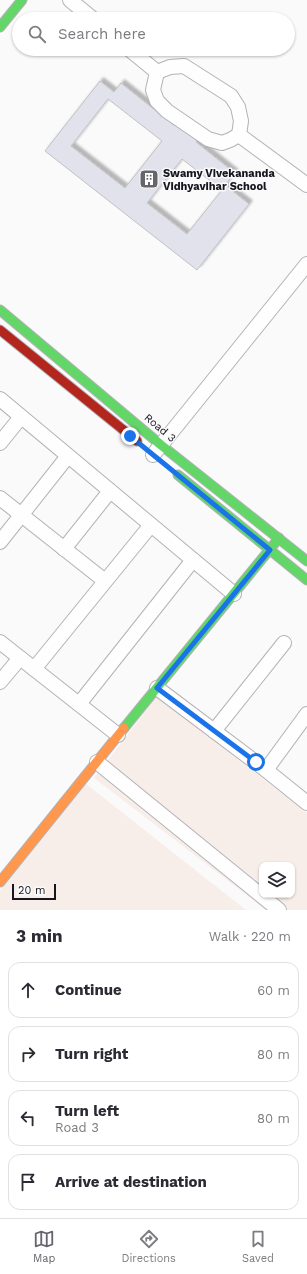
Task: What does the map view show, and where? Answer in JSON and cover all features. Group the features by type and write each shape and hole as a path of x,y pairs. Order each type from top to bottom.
{"street":[{"path":"13,12 22,0"},
{"path":"70,0 85,12"},
{"path":"0,28 12,13"},
{"path":"138,56 157,72"},
{"path":"157,72 170,67 184,66 231,96 238,107 241,121 239,135"},
{"path":"157,72 153,90 157,101 167,111 215,141 222,143 239,135"},
{"path":"239,135 307,185"},
{"path":"153,451 307,264"},
{"name":"Road 3","path":"0,310 153,451"},
{"name":"Road 3","path":"0,330 153,451 279,538 307,561"},
{"path":"0,400 234,594"},
{"path":"0,443 21,417"},
{"path":"0,542 68,456"},
{"path":"172,470 307,580"},
{"path":"64,549 110,490"},
{"path":"0,498 105,581"},
{"path":"34,669 151,525"},
{"path":"0,882 279,538"},
{"path":"79,704 193,560"},
{"path":"0,642 118,735"},
{"path":"214,731 284,643"},
{"path":"0,682 20,658"},
{"path":"157,688 266,770 307,804"},
{"path":"266,770 307,714"},
{"path":"96,762 279,910"}],"shaded area":[{"path":"157,696 307,813 307,910 266,910 94,778"},
{"path":"86,784 246,910 0,910 0,890"}],"building":[{"name":"Swamy Vivekananda Vidhyavihar School","path":"100,81 114,92 121,83 174,125 202,134 196,142 235,173 225,185 249,204 197,270 45,151","holes":["108,99 162,141 125,188 71,146","182,159 222,190 187,234 147,203"]}],"traffic: fast":[{"path":"12,12 22,0"},
{"path":"0,27 12,12"},
{"path":"0,310 161,445 307,561"},
{"path":"178,475 307,580"},
{"path":"124,728 279,538"}],"traffic: slow":[{"path":"0,882 124,728"}],"traffic: jam":[{"path":"0,330 137,441"}],"place":[{"name":"Swamy Vivekananda Vidhyavihar School","path":"149,179"}],"route":[{"path":"130,436 270,550 157,688 256,762"}]}
